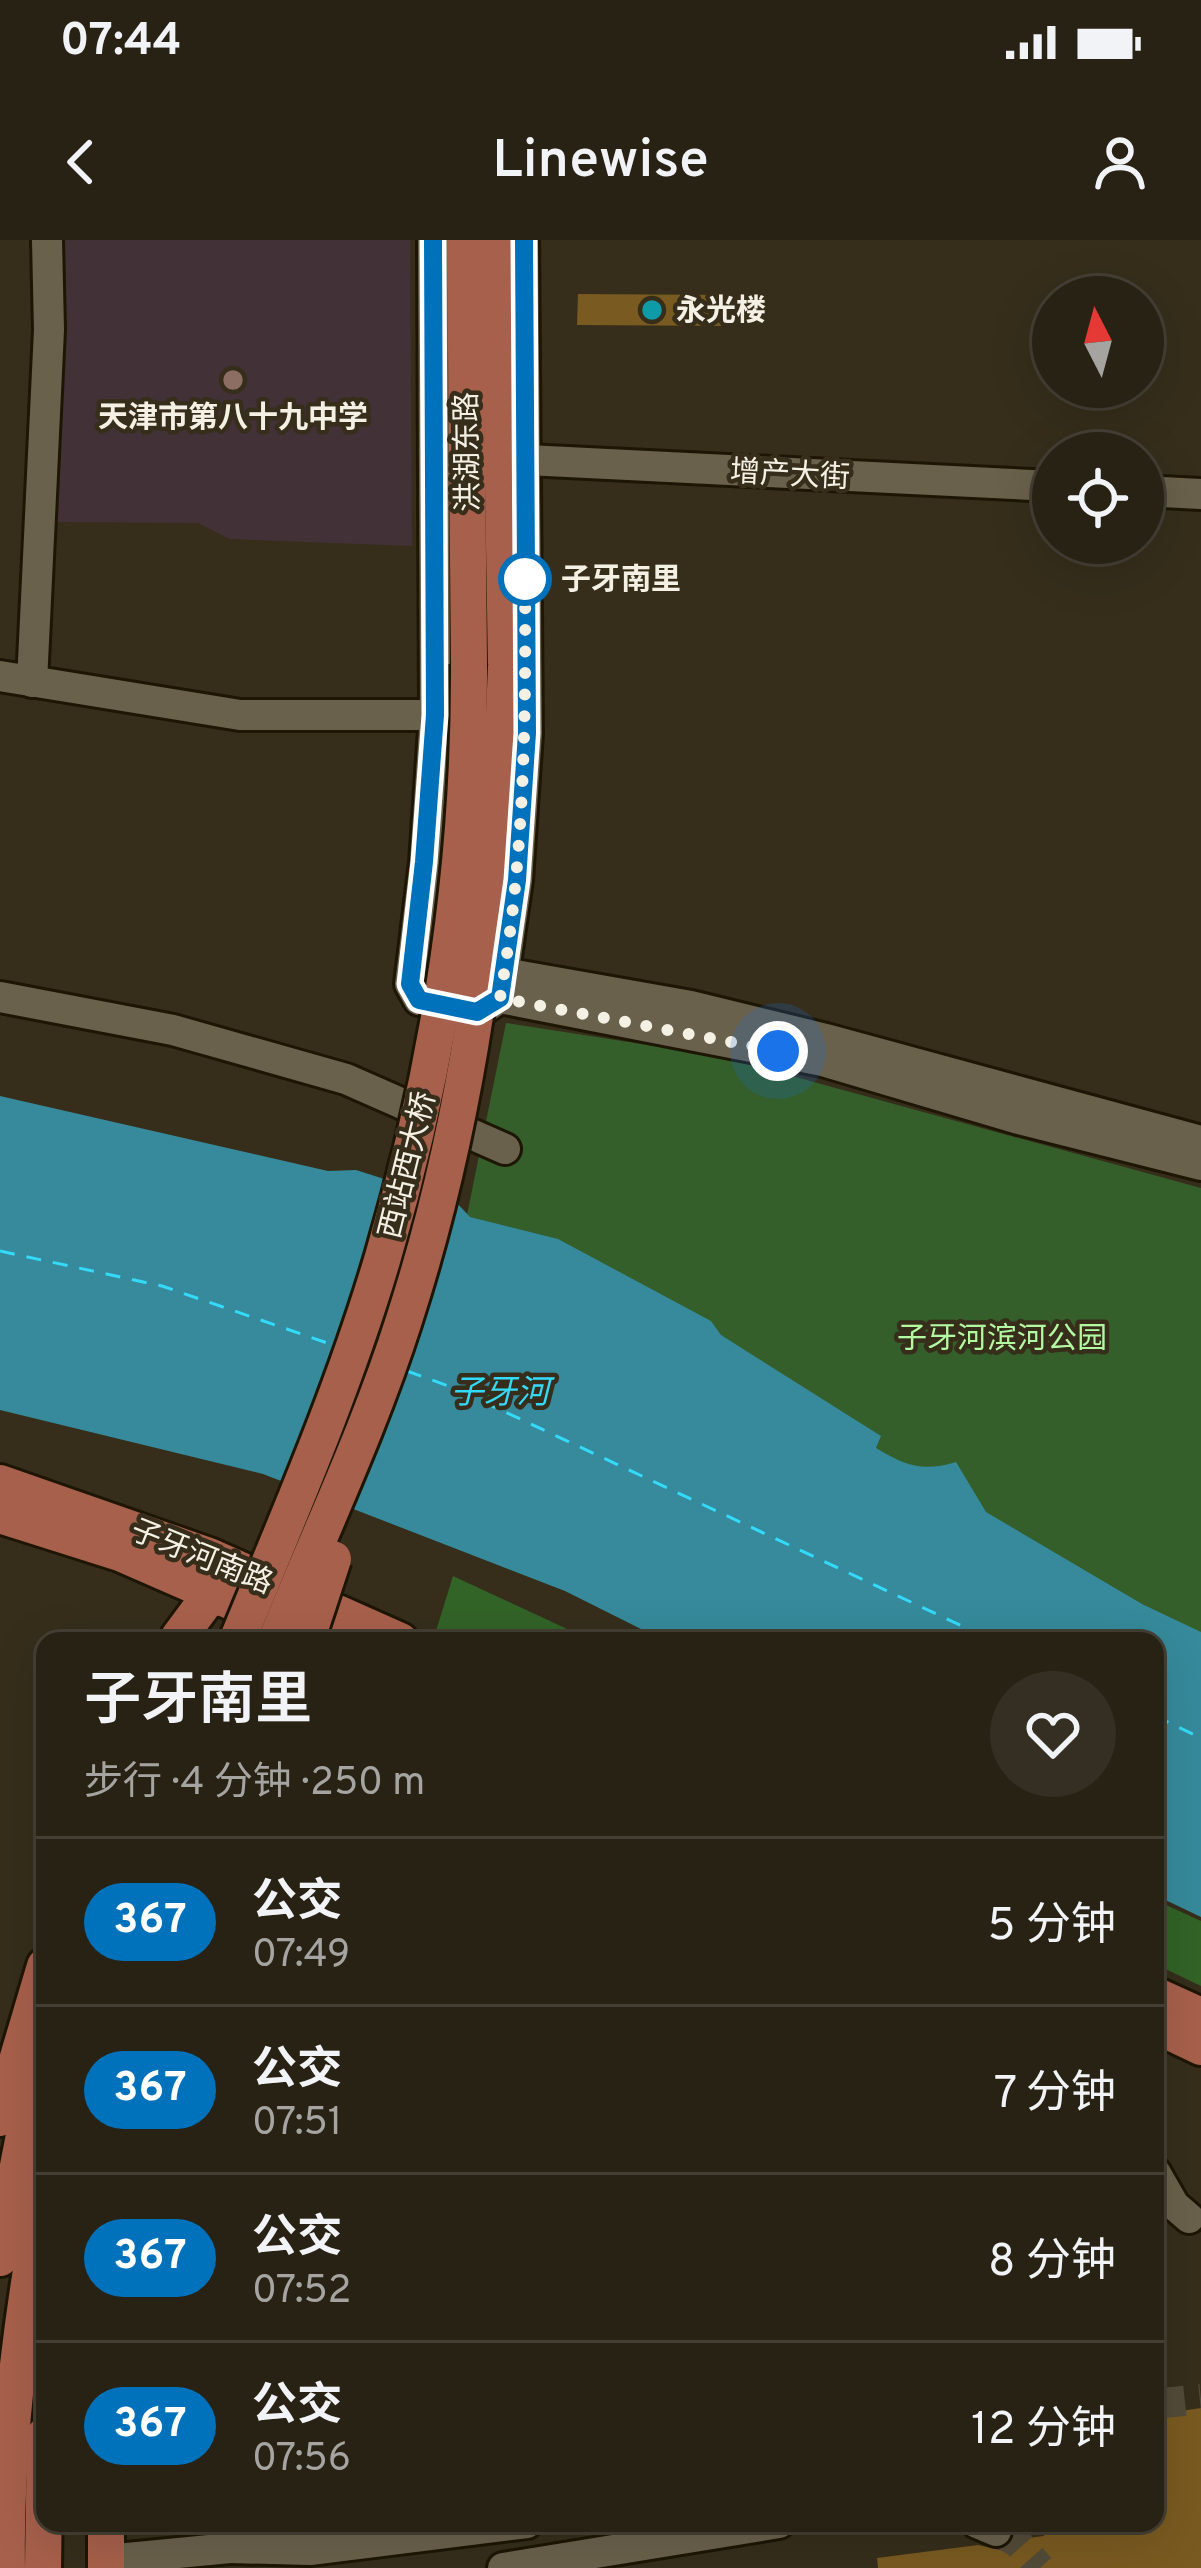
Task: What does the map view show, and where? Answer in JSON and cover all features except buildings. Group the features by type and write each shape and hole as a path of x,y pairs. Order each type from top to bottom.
{"main road":[{"name":"洪湖东路","path":"465,240 488,665"},
{"name":"洪湖东路","path":"488,665 499,240"},
{"name":"西站西大桥","path":"297,1626 428,1240 465,1087 499,831 488,665"},
{"name":"西站西大桥","path":"241,1632 314,1454 383,1258 425,1094 440,1025 463,847 470,748 488,665"},
{"name":"子牙河南路","path":"0,1483 207,1578 297,1626 356,1632"},
{"name":"子牙河南路","path":"0,1514 207,1578"},
{"path":"181,1632 207,1578"},
{"path":"0,2118 36,1996"},
{"path":"1164,1999 1201,2016"},
{"path":"1164,2030 1201,2047"},
{"path":"0,2258 36,2090"},
{"path":"7,2568 9,2446 36,2239"},
{"path":"43,2568 44,2532"},
{"path":"66,2532 67,2568"},
{"path":"106,2532 106,2564"}],"street":[{"path":"32,682 49,330 47,240"},
{"path":"433,240 435,715 410,984 419,1000 477,1012 502,986 517,880 527,733 524,240"},
{"name":"增产大街","path":"527,460 1032,485"},
{"path":"1164,492 1201,494"},
{"path":"0,676 241,715 435,715"},
{"path":"502,986 691,1006 1201,1142"},
{"path":"502,986 823,1060 1019,1120 1201,1165"},
{"path":"0,997 173,1030 346,1079 505,1150"},
{"path":"1164,2188 1189,2218"},
{"path":"230,2548 269,2532"},
{"path":"106,2564 230,2548 310,2550 455,2532"},
{"path":"503,2568 724,2532"}],"shaded area":[{"name":"天津市第八十九中学","path":"57,240 410,240 412,546 230,539 198,523 55,522"}],"green space":[{"name":"子牙河滨河公园","path":"506,1023 719,1056 1201,1188 1201,1673 1164,1647 1164,1632 1138,1632 457,1264"},
{"path":"453,1576 574,1632 438,1632"},
{"path":"1164,1904 1201,1921 1201,1986 1164,1968"}],"water":[{"name":"子牙河","path":"0,1096 328,1171 356,1170 456,1202 470,1217 558,1239 711,1321 721,1335 881,1436 876,1448 924,1467 956,1462 986,1512 1142,1604 1201,1632 1201,1917 1164,1899 1164,1632 647,1632 565,1591 263,1474 0,1410"}],"ferry route":[{"path":"0,1251 162,1286 336,1346"},
{"path":"407,1371 454,1388 975,1632"},
{"path":"1164,1720 1201,1738"}],"tunnel":[{"path":"1164,2403 1201,2399"},
{"path":"998,2532 1017,2542 1040,2568"}],"bus line":[{"name":"367","path":"433,240 435,715 410,984 419,1000 477,1012 500,998 517,880 527,733 524,240"}],"place":[{"name":"永光楼","path":"652,310"},
{"name":"天津市第八十九中学","path":"233,380"},
{"name":"子牙南里","path":"525,579"}],"route":[{"path":"525,579 525,572 527,733 517,880 500,998 778,1051"}]}
